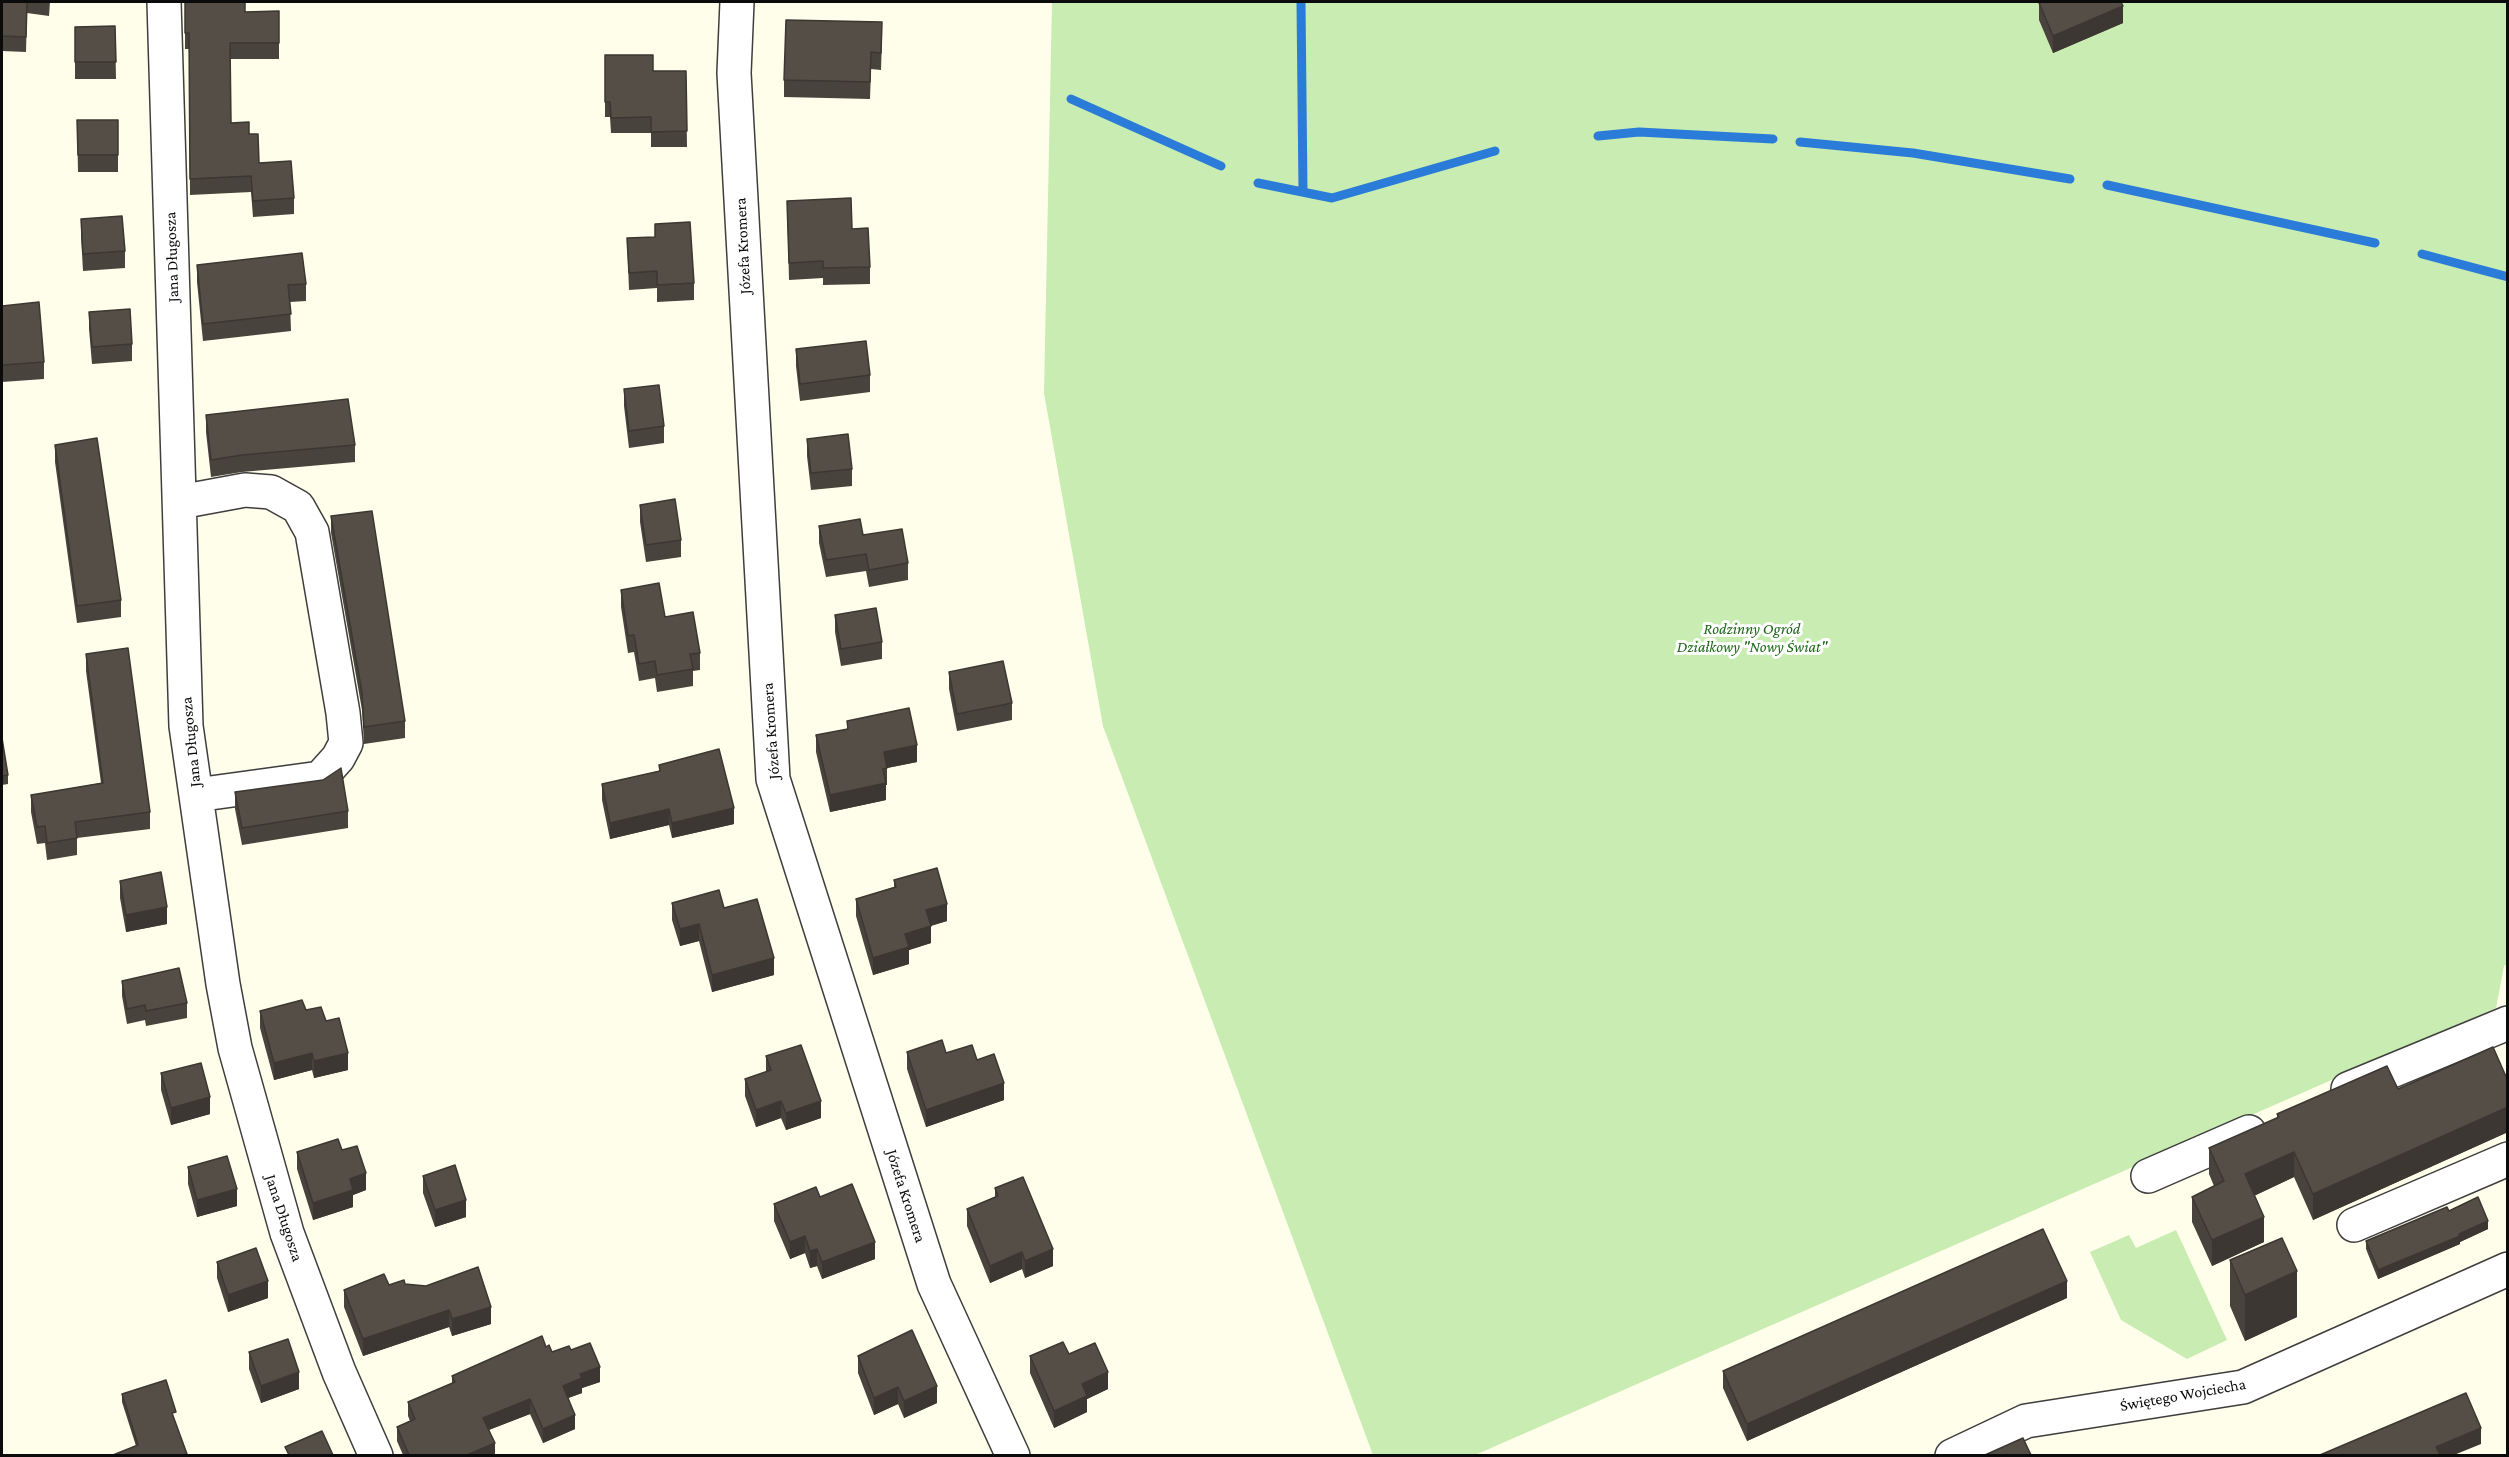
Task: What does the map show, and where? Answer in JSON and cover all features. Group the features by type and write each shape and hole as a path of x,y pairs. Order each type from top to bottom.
{"street":[{"name":"Jana Długosza","path":"164,2 186,726 223,984 235,1048 291,1244 339,1372 376,1455"},
{"name":"Józefa Kromera","path":"737,2 734,73 773,779 934,1284 1013,1455"},
{"path":"180,502 245,490 271,492 298,507 312,532 343,713 346,744 338,759 320,778 196,795"},
{"path":"2322,1100 2508,1023"},
{"path":"2148,1176 2278,1119"},
{"path":"2354,1225 2508,1159"},
{"name":"Świętego Wojciecha","path":"1952,1455 2026,1421 2243,1387 2508,1269"}],"green space":[{"name":"Rodzinny Ogród Działkowy \"Nowy Świat\"","path":"1052,2 2507,2 2508,964 2504,966 2496,1008 1475,1455 1373,1455 1103,726 1044,393"},
{"path":"2176,1230 2227,1340 2187,1359 2121,1320 2090,1252 2129,1235 2136,1248"}],"building":[{"path":"2,2 27,2 26,37 2,36"},
{"path":"185,2 245,2 245,12 279,11 279,43 230,43 231,123 249,122 249,134 258,134 259,163 291,161 294,198 253,201 251,176 190,179 189,33 185,33"},
{"path":"2121,2 2123,6 2053,36 2039,3"},
{"path":"786,20 882,22 881,53 871,52 870,82 784,80"},
{"path":"115,26 116,62 75,62 75,27"},
{"path":"605,55 653,55 653,71 686,71 687,131 651,132 651,117 611,118 610,102 605,102"},
{"path":"77,120 118,120 118,155 78,155"},
{"path":"851,198 852,229 868,228 870,267 823,268 823,261 789,263 787,201"},
{"path":"122,216 125,251 83,254 81,219"},
{"path":"690,222 694,283 657,285 657,271 629,273 627,238 655,237 655,224"},
{"path":"302,253 306,284 288,285 291,314 203,324 197,265"},
{"path":"39,302 44,362 2,365 2,306"},
{"path":"130,309 132,344 92,347 89,312"},
{"path":"866,341 870,375 800,384 796,349"},
{"path":"659,385 664,426 629,431 624,389"},
{"path":"348,399 355,445 211,460 206,415"},
{"path":"848,434 852,469 811,473 807,439"},
{"path":"97,438 121,600 77,606 55,445"},
{"path":"675,499 681,540 646,545 640,505"},
{"path":"372,511 405,721 364,727 362,693 331,516"},
{"path":"860,519 863,535 902,529 908,563 869,570 866,554 826,560 819,526"},
{"path":"659,583 665,617 693,612 700,653 690,654 693,669 657,675 655,661 639,664 634,635 628,636 621,590"},
{"path":"876,608 882,642 841,649 835,615"},
{"path":"128,648 150,812 75,822 77,838 47,843 45,826 37,827 31,795 103,783 86,654"},
{"path":"1003,661 1012,703 957,714 949,672"},
{"path":"909,708 917,745 884,752 887,768 883,769 886,783 830,795 816,735 848,729 847,721"},
{"path":"2,738 8,775 2,776"},
{"path":"719,749 734,808 672,823 669,809 610,823 602,784 660,771 659,765"},
{"path":"341,768 348,811 242,828 235,792 323,780"},
{"path":"937,868 947,904 926,910 931,926 905,934 909,947 873,958 856,899 896,887 894,880"},
{"path":"161,872 167,907 126,915 120,881"},
{"path":"719,890 724,908 757,899 774,958 712,975 699,924 680,929 672,903"},
{"path":"179,968 187,1003 146,1011 145,1005 127,1009 122,981"},
{"path":"302,1000 306,1010 321,1007 326,1021 339,1018 348,1053 314,1061 312,1053 274,1063 260,1011"},
{"path":"942,1040 946,1053 972,1045 977,1060 994,1054 1004,1083 926,1110 907,1052"},
{"path":"801,1045 821,1101 786,1113 781,1101 756,1110 745,1079 771,1070 766,1056"},
{"path":"2493,1047 2508,1081 2508,1107 2313,1194 2294,1152 2245,1174 2264,1217 2212,1240 2192,1197 2224,1181 2209,1148 2279,1117 2277,1114 2387,1066 2398,1089"},
{"path":"201,1063 210,1097 171,1108 161,1073"},
{"path":"338,1139 342,1150 357,1146 366,1173 350,1179 353,1190 313,1203 297,1152"},
{"path":"227,1156 237,1189 197,1200 188,1167"},
{"path":"455,1165 466,1200 435,1210 423,1176"},
{"path":"1023,1177 1053,1249 1025,1261 1022,1252 990,1266 967,1209 998,1196 995,1188"},
{"path":"852,1184 875,1242 822,1262 817,1249 810,1251 805,1236 790,1242 774,1204 816,1187 820,1197"},
{"path":"2478,1197 2488,1221 2459,1234 2460,1236 2378,1270 2366,1241 2447,1207 2449,1211"},
{"path":"2043,1229 2067,1281 1747,1424 1723,1371"},
{"path":"2282,1238 2297,1271 2245,1295 2230,1260"},
{"path":"256,1248 268,1281 228,1295 217,1262"},
{"path":"478,1267 491,1307 452,1319 449,1310 363,1339 344,1290 384,1274 389,1285 404,1280 405,1284 426,1286"},
{"path":"912,1330 937,1386 904,1401 898,1387 874,1398 858,1356"},
{"path":"542,1336 546,1347 549,1345 552,1352 569,1346 571,1350 590,1343 600,1367 580,1374 582,1378 563,1386 575,1415 543,1429 530,1399 483,1418 495,1443 467,1455 409,1455 397,1427 415,1419 408,1402 455,1382 452,1376"},
{"path":"288,1339 299,1372 261,1386 249,1352"},
{"path":"1063,1342 1069,1354 1095,1343 1108,1372 1082,1384 1087,1396 1054,1411 1030,1356"},
{"path":"166,1380 176,1412 172,1413 187,1454 113,1455 138,1445 122,1394"},
{"path":"2466,1393 2481,1428 2436,1447 2440,1455 2320,1455"},
{"path":"322,1431 333,1455 289,1455 285,1447"},
{"path":"2023,1438 2031,1455 1985,1455"}],"waterway":[{"path":"1301,2 1303,192"},
{"path":"1071,99 1221,166"},
{"path":"1598,136 1639,132 1773,139"},
{"path":"1800,142 1913,153 2070,179"},
{"path":"1258,183 1332,198 1495,151"},
{"path":"2107,185 2375,243"},
{"path":"2422,254 2508,277"}]}
